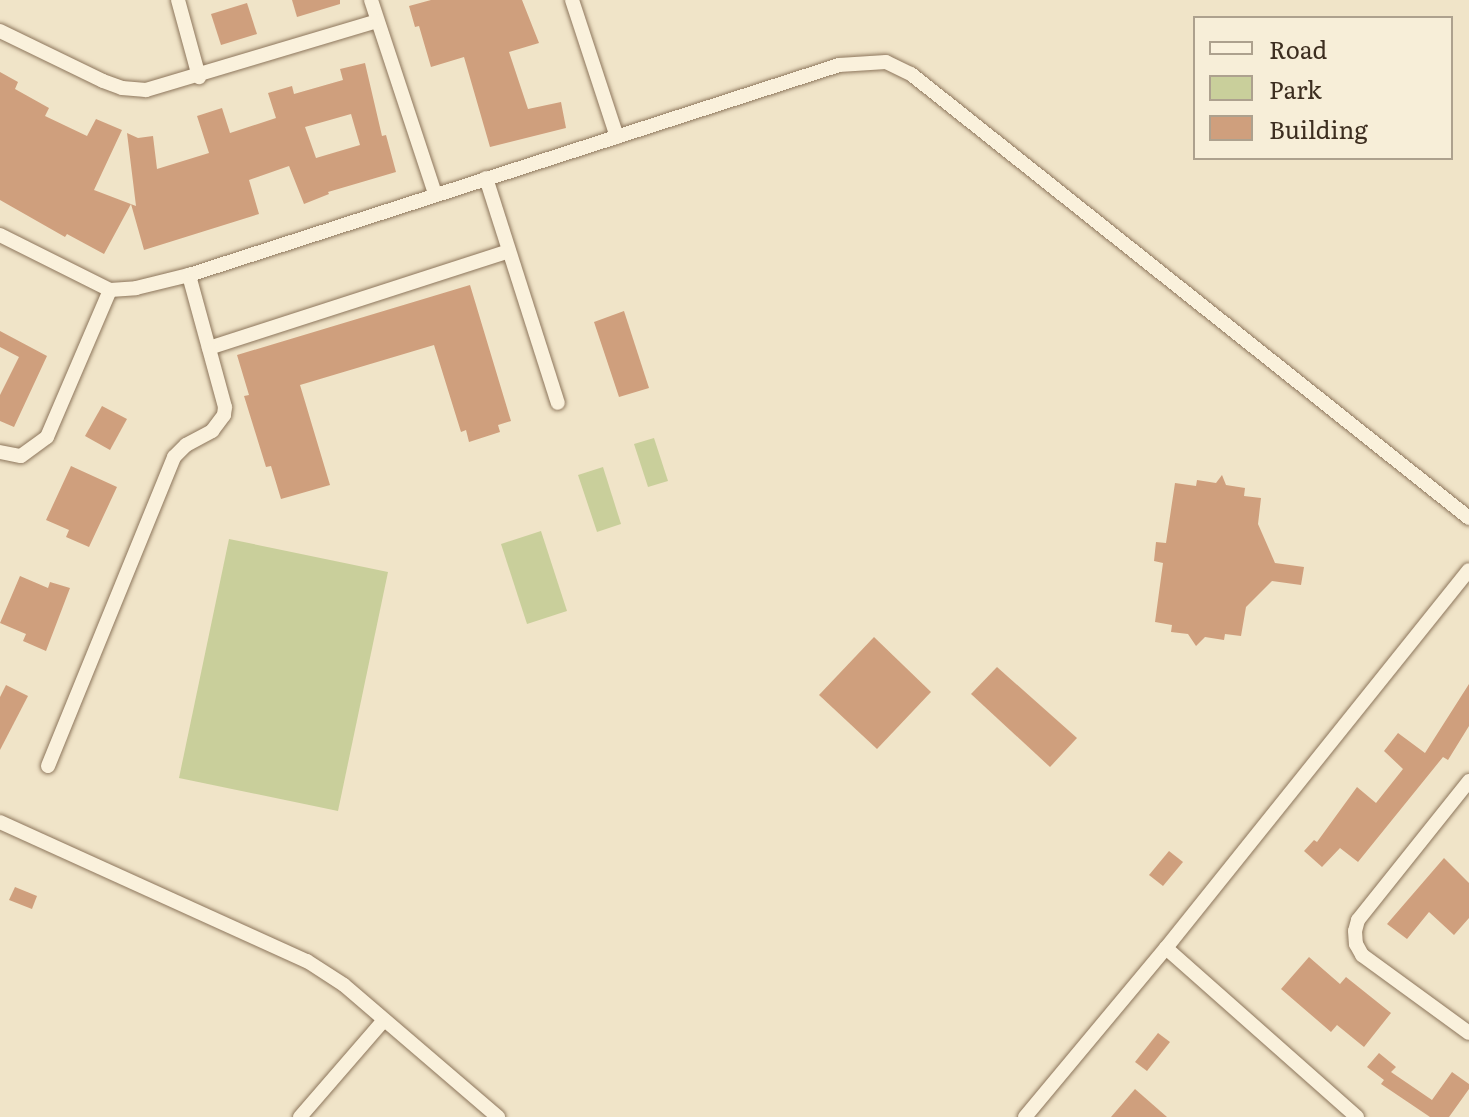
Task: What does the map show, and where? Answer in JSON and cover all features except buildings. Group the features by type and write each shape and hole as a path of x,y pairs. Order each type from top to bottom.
{"street":[{"path":"178,0 199,77"},
{"path":"371,0 435,194"},
{"path":"572,0 617,137"},
{"path":"0,31 122,88 146,90 199,77 377,21"},
{"path":"0,235 110,290 136,288 189,275 839,65 886,62 911,74 1469,518"},
{"path":"486,178 558,403"},
{"path":"209,348 509,251"},
{"path":"48,766 174,457 186,445 212,431 224,415 189,275"},
{"path":"0,452 21,456 47,437 110,290"},
{"path":"1025,1117 1166,948 1469,570"},
{"path":"1468,785 1358,920 1355,931 1356,944 1362,955 1469,1033"},
{"path":"0,822 307,961 344,985 498,1117"},
{"path":"1166,948 1357,1117"},
{"path":"300,1117 384,1020"}],"green space":[{"path":"654,438 668,481 648,487 634,444"},
{"path":"603,467 621,524 597,532 578,475"},
{"path":"541,531 567,611 527,624 501,544"},
{"path":"229,539 388,572 338,811 179,778"}]}
